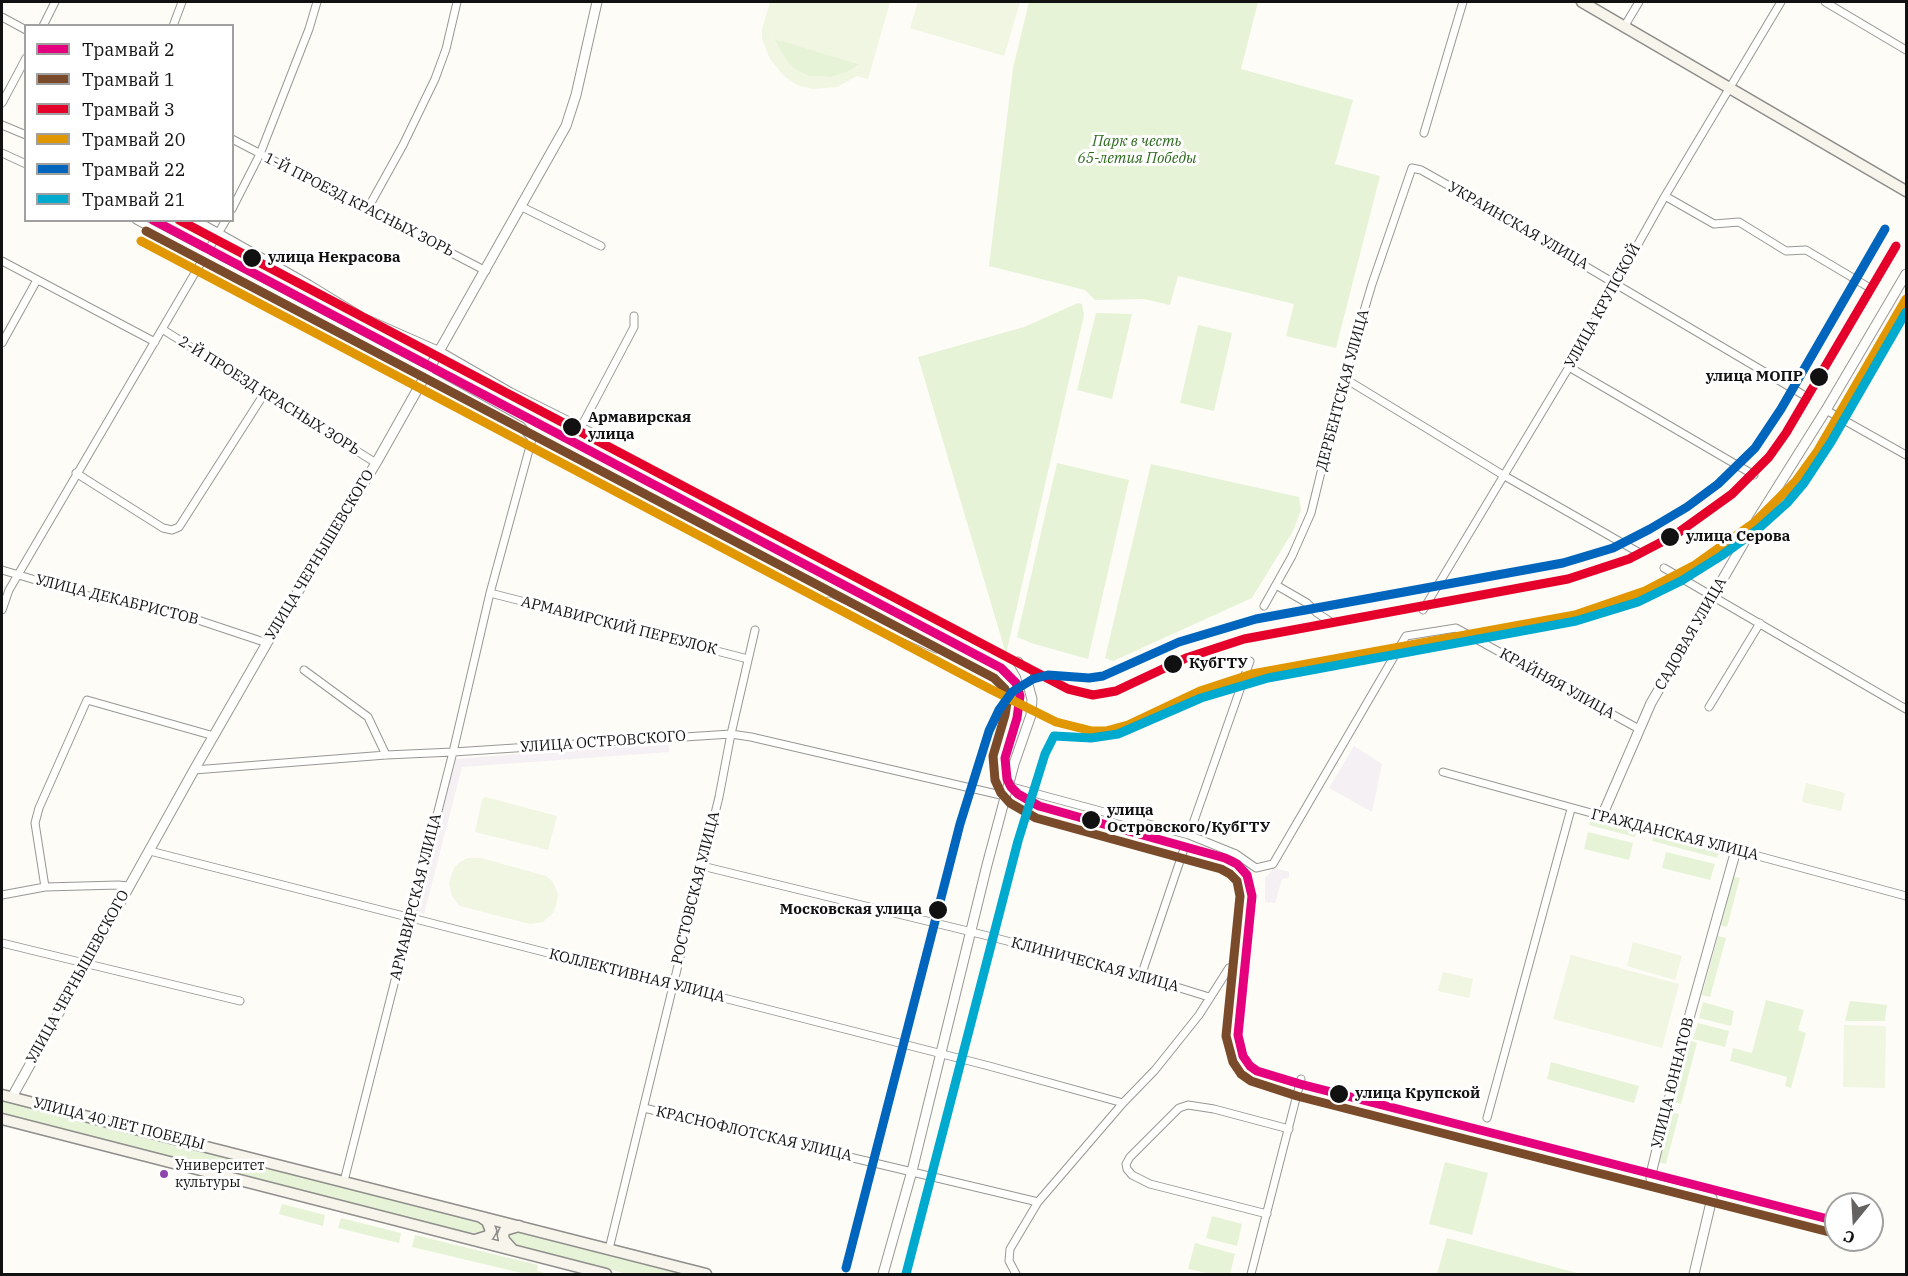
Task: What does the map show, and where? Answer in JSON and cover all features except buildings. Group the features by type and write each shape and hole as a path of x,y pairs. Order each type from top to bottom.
{"main road":[{"path":"1582,2 1906,191"},
{"name":"УЛИЦА 40 ЛЕТ ПОБЕДЫ","path":"7,1096 706,1275"},
{"name":"УЛИЦА 40 ЛЕТ ПОБЕДЫ","path":"2,1119 606,1275"},
{"path":"475,1240 488,1236 491,1231 487,1221 481,1216"},
{"path":"513,1250 504,1240 503,1235 506,1230 519,1226"}],"street":[{"path":"44,24 55,2"},
{"path":"174,24 182,2"},
{"path":"234,205 260,154 309,29 317,2"},
{"path":"367,210 403,145 435,78 446,49 457,2"},
{"name":"УЛИЦА ЧЕРНЫШЕВСКОГО","path":"7,1096 86,963 267,643 376,463 566,126 576,95 597,2"},
{"path":"1424,133 1463,2"},
{"path":"1624,27 1639,2"},
{"name":"УЛИЦА КРУПСКОЙ","path":"1424,610 1569,367 1665,196 1780,2"},
{"path":"1825,2 1906,50"},
{"path":"2,18 24,29"},
{"path":"2,103 24,62"},
{"path":"2,125 24,134"},
{"name":"1-Й ПРОЕЗД КРАСНЫХ ЗОРЬ","path":"234,140 486,271"},
{"path":"2,153 24,163"},
{"name":"УКРАИНСКАЯ УЛИЦА","path":"1412,168 1422,170 1454,188 1807,397"},
{"name":"ДЕРБЕНТСКАЯ УЛИЦА","path":"1264,606 1311,513 1344,378 1372,284 1412,168"},
{"path":"1665,196 1714,224 1739,222 1786,251 1806,250 1870,288"},
{"path":"522,207 601,246"},
{"path":"140,222 427,374"},
{"path":"200,222 363,317 440,351 511,392 604,439"},
{"path":"2,610 9,590 76,473 225,222"},
{"name":"2-Й ПРОЕЗД КРАСНЫХ ЗОРЬ","path":"2,261 155,342"},
{"name":"САДОВАЯ УЛИЦА","path":"1602,816 1651,703 1757,520 1826,410 1906,274"},
{"path":"2,343 37,280"},
{"path":"581,427 634,327 634,316"},
{"name":"2-Й ПРОЕЗД КРАСНЫХ ЗОРЬ","path":"162,329 376,463"},
{"path":"1569,367 1754,475"},
{"name":"АРМАВИРСКАЯ УЛИЦА","path":"344,1181 453,753 490,593 532,439 521,426 427,374"},
{"path":"1344,378 1503,475 1638,552"},
{"path":"76,473 163,528 171,530 179,527 264,394"},
{"path":"1826,410 1906,455"},
{"path":"1664,568 1906,709"},
{"name":"УЛИЦА ДЕКАБРИСТОВ","path":"2,570 89,596 180,614 267,643"},
{"path":"1276,585 1307,603 1331,622"},
{"name":"АРМАВИРСКИЙ ПЕРЕУЛОК","path":"490,593 748,659"},
{"path":"829,600 936,649"},
{"path":"1708,707 1760,623"},
{"name":"КРАЙНЯЯ УЛИЦА","path":"1189,836 1236,854 1256,868 1273,864 1406,636 1456,628 1639,729"},
{"name":"РОСТОВСКАЯ УЛИЦА","path":"609,1249 728,761 731,734 755,630"},
{"path":"1008,786 1189,836 1250,661"},
{"path":"883,1275 912,1171 1005,796 1025,728 1029,722 1032,699 1025,674 1018,662"},
{"path":"304,670 368,717 386,755"},
{"path":"45,887 35,823 39,808 87,700 214,736"},
{"name":"УЛИЦА ОСТРОВСКОГО","path":"194,770 386,755 453,753 731,734 1005,796"},
{"name":"ГРАЖДАНСКАЯ УЛИЦА","path":"1443,772 1571,809 1906,896"},
{"path":"1487,1118 1571,809"},
{"path":"1141,976 1184,849"},
{"name":"УЛИЦА ЮННАТОВ","path":"1694,1275 1712,1198 1657,1184 1653,1181 1651,1174 1689,1018 1736,850"},
{"name":"КОЛЛЕКТИВНАЯ УЛИЦА","path":"150,851 941,1053 1123,1103"},
{"name":"КЛИНИЧЕСКАЯ УЛИЦА","path":"702,866 971,932 1141,976 1209,997"},
{"path":"2,895 45,887 129,886"},
{"path":"2,943 240,1001"},
{"path":"1016,1275 1009,1261 1010,1249 1038,1202 1123,1103 1155,1070 1199,1015 1229,968"},
{"path":"1251,1275 1301,1079"},
{"path":"1267,1214 1150,1184 1132,1174 1126,1164 1130,1157 1179,1108 1188,1105 1214,1109 1289,1129"},
{"name":"КРАСНОФЛОТСКАЯ УЛИЦА","path":"644,1108 1038,1202"}],"shaded area":[{"path":"669,742 669,752 462,767 424,914 416,911 456,759"},
{"path":"1354,746 1382,764 1372,812 1329,788"},
{"path":"1274,868 1289,872 1289,878 1282,879 1275,903 1265,902 1265,878"}],"green space":[{"path":"770,2 890,2 868,79 857,76 837,87 812,89 797,85 784,76 770,59 762,39 762,29","holes":["773,39 859,64 850,71 832,77 808,76 787,62"]},
{"path":"918,2 1020,2 1004,56 910,28"},
{"name":"Парк в честь 65-летия Победы","path":"1029,2 1258,2 1241,69 1353,100 1335,164 1380,176 1336,348 1286,336 1294,304 1178,276 1170,305 1144,299 1095,300 1085,290 989,266 1013,68"},
{"path":"773,38 859,64 850,71 832,77 808,76 787,62"},
{"path":"1078,303 1082,304 1084,315 1006,654 918,357 1024,327"},
{"path":"1096,313 1132,314 1112,399 1077,390"},
{"path":"1198,325 1232,333 1214,411 1180,403"},
{"path":"1057,463 1129,480 1088,659 1017,637"},
{"path":"1151,464 1299,497 1301,510 1293,531 1252,598 1113,661 1105,658"},
{"path":"1806,783 1845,793 1841,811 1802,802"},
{"path":"485,797 557,816 548,850 475,832 482,800"},
{"path":"1591,818 1637,830 1635,837 1589,825"},
{"path":"1588,832 1633,843 1629,860 1584,849"},
{"path":"1654,833 1719,851 1717,858 1652,841"},
{"path":"1666,852 1715,864 1710,880 1662,868"},
{"path":"468,858 481,858 546,876 553,882 558,894 553,913 543,922 530,924 460,906 452,896 449,883 454,868"},
{"path":"1732,876 1740,878 1727,927 1720,925"},
{"path":"1718,936 1726,938 1710,997 1702,995"},
{"path":"1633,942 1682,956 1675,980 1627,966"},
{"path":"1571,955 1679,984 1662,1048 1553,1019"},
{"path":"1443,972 1473,979 1469,998 1438,991"},
{"path":"1766,1000 1804,1010 1798,1030 1806,1033 1791,1088 1785,1086 1787,1077 1730,1061 1733,1048 1752,1053"},
{"path":"1850,1001 1887,1005 1885,1021 1845,1021"},
{"path":"1703,1002 1734,1011 1731,1026 1699,1018"},
{"path":"1698,1023 1729,1031 1725,1047 1693,1039"},
{"path":"1844,1025 1886,1026 1885,1088 1843,1087"},
{"path":"1689,1040 1697,1043 1681,1104 1673,1102"},
{"path":"1551,1062 1639,1086 1634,1103 1547,1079"},
{"path":"2,1101 479,1221 483,1224 484,1231 479,1235 474,1235 2,1115"},
{"path":"1671,1112 1679,1114 1666,1164 1658,1162"},
{"path":"1445,1162 1488,1173 1472,1235 1429,1224"},
{"path":"282,1204 325,1215 323,1226 279,1214"},
{"path":"1212,1216 1242,1224 1237,1246 1206,1238"},
{"path":"341,1218 401,1233 399,1243 338,1228"},
{"path":"517,1231 680,1274 627,1274 514,1244 509,1236 512,1232"},
{"path":"415,1235 538,1265 537,1271 543,1272 542,1274 526,1274 412,1247"},
{"path":"1447,1238 1581,1274 1437,1274"},
{"path":"1195,1243 1235,1254 1230,1274 1211,1274 1188,1269"}],"tram line":[{"name":"2","path":"157,222 1001,668 1016,683 1020,696 1017,718 1005,758 1007,779 1018,794 1039,806 1225,858 1237,864 1247,875 1252,896 1238,1035 1243,1056 1257,1071 1824,1218"},
{"name":"3","path":"183,222 1068,689 1093,695 1116,691 1186,658 1244,639 1568,579 1629,559 1675,535 1732,494 1769,457 1786,433 1896,246"},
{"name":"22","path":"846,1268 960,824 989,731 999,710 1012,692 1033,679 1048,675 1089,678 1103,676 1179,642 1256,619 1563,563 1613,548 1650,529 1687,507 1718,484 1755,448 1781,409 1885,229"},
{"name":"1","path":"146,231 994,678 1005,689 1008,697 993,756 995,780 1001,793 1010,803 1036,818 1221,869 1237,881 1240,896 1226,1036 1233,1062 1241,1074 1251,1081 1297,1096 1824,1231"},
{"name":"20","path":"141,241 990,689 1056,722 1092,731 1106,731 1128,725 1200,691 1252,674 1575,615 1645,591 1695,565 1754,523 1796,481 1817,452 1906,299"},
{"name":"21","path":"906,1274 1018,841 1045,754 1054,736 1091,738 1118,734 1201,698 1268,678 1576,621 1638,602 1681,581 1757,530 1787,503 1804,483 1831,442 1906,312"}],"place":[{"name":"улица Некрасова","path":"252,258"},
{"name":"улица МОПР","path":"1819,377"},
{"name":"Армавирская улица","path":"572,427"},
{"name":"улица Серова","path":"1670,537"},
{"name":"КубГТУ","path":"1173,664"},
{"name":"улица Островского/КубГТУ","path":"1091,820"},
{"name":"Московская улица","path":"938,910"},
{"name":"улица Крупской","path":"1339,1094"},
{"name":"Университет культуры","path":"164,1174"}]}
